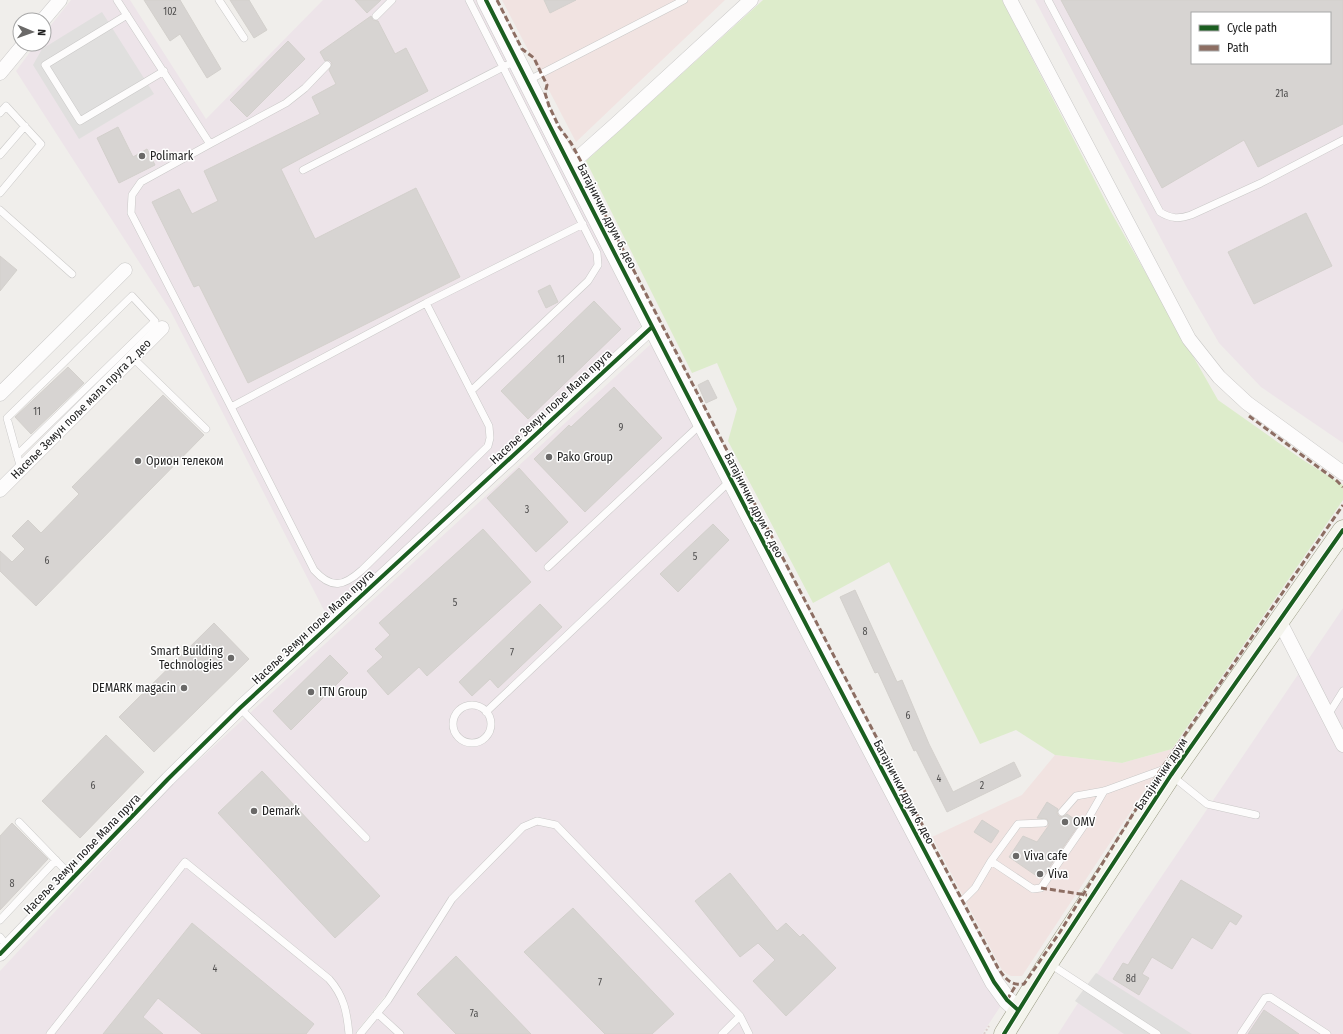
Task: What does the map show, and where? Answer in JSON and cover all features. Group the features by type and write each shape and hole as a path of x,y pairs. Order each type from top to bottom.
{"main road":[{"name":"Батајнички друм","path":"1004,1034 1048,963 1175,769 1343,530"}],"street":[{"path":"50,12 60,0"},
{"name":"Батајнички друм 6. део","path":"486,0 510,64 527,81 730,481 954,908 994,982 1007,1000 1018,1010"},
{"path":"569,163 579,157 616,124 751,0"},
{"path":"1010,0 1189,339 1219,377 1247,403 1343,473"},
{"path":"0,73 17,52"},
{"path":"0,394 125,270"},
{"name":"Насеље Земун поље Мала пруга","path":"2,946 73,878 168,779 240,708 652,327"},
{"name":"Насеље Земун поље мала пруга 2. део","path":"0,490 162,328"},
{"path":"1279,620 1343,745"}],"lane":[{"path":"118,0 210,144"},
{"path":"219,0 244,38"},
{"path":"376,16 392,0"},
{"path":"469,0 510,64 598,259 594,273 588,281 471,391"},
{"path":"527,81 684,0"},
{"path":"1048,0 1160,212 1168,217 1180,218 1191,215 1261,183 1343,140"},
{"path":"127,15 45,65 80,121 164,71"},
{"path":"303,170 510,64"},
{"path":"327,65 305,88 280,107 141,182 132,196 131,213 232,407 312,566 325,581 341,584 347,582 362,570 488,446 490,438 489,426 426,303"},
{"path":"0,113 6,106 41,144 0,193"},
{"path":"0,155 24,126"},
{"path":"0,210 72,274"},
{"path":"232,407 426,303 582,224"},
{"path":"17,454 155,321 132,296 7,418 17,454 22,469"},
{"path":"133,358 206,428"},
{"path":"548,567 701,424"},
{"path":"486,712 730,481"},
{"path":"1328,715 1343,691"},
{"path":"470,706 476,706 486,712 491,723 487,735 477,742 464,741 459,738 456,733 454,721 459,711 470,706"},
{"path":"240,708 366,838"},
{"path":"1062,812 1076,796 1104,791 1158,772 1175,769 1207,804 1256,815"},
{"path":"991,861 1033,888 1041,888 1077,836 1104,791"},
{"path":"360,1034 388,1000 452,899 523,827 537,821 556,825 740,1016 749,1034"},
{"path":"19,822 73,878"},
{"path":"954,908 975,888 991,861 1018,824 1044,823"},
{"path":"0,920 56,860"},
{"path":"50,1034 185,862 329,979 336,988 346,1007 349,1034"},
{"path":"1048,963 1157,1034"},
{"path":"1242,1034 1265,998 1270,998 1327,1034"},
{"path":"377,1013 400,1034"},
{"path":"722,1034 740,1016"}],"shaded area":[{"path":"71,0 130,0 206,119 323,0 476,0 641,326 331,624 170,310 16,71 30,52 52,52 52,24"},
{"path":"502,0 725,0 576,142"},
{"path":"1035,0 1343,0 1343,443 1261,387 1219,343 1186,286"},
{"path":"102,12 154,94 79,139 33,65 40,52 52,52 52,43"},
{"path":"652,343 1002,1004 982,1034 360,1034 388,999 385,996 356,1032 358,1034 0,1034 0,971 174,783"},
{"path":"1343,608 1343,1034 1058,1034 1116,944"},
{"path":"1172,749 1022,976 1011,976 1007,974 1002,970 932,837 1022,795 1055,755 1122,763"},
{"path":"1096,973 1192,1034 1124,1034 1075,1001"}],"green space":[{"path":"763,0 1002,0 1111,212 1218,400 1303,460 1343,485 1343,500 1172,749 1122,763 1055,755 1016,730 980,744 889,562 813,603 728,441 737,409 717,363 692,373 586,161"}],"building":[{"path":"144,0 180,0 221,69 207,78 180,34 170,41"},
{"path":"230,0 249,0 267,30 254,38"},
{"path":"355,0 381,0 367,13"},
{"path":"544,0 576,0 550,13"},
{"path":"1061,0 1343,0 1343,124 1258,167 1244,140 1162,188"},
{"path":"371,16 373,20 378,21 395,54 406,48 428,91 281,169 315,239 416,188 460,277 248,383 199,285 194,287 152,202 179,189 192,214 218,201 204,171 320,114 312,97 336,84 329,70 332,63 329,60 325,61 320,52"},
{"path":"288,41 305,59 247,117 230,100"},
{"name":"Polimark","path":"118,127 133,157 147,149 155,165 119,183 97,138"},
{"path":"1306,213 1332,266 1254,304 1228,252"},
{"path":"0,256 17,270 0,291"},
{"path":"550,285 558,302 546,308 538,291"},
{"path":"594,301 621,329 528,419 501,391"},
{"path":"68,367 84,383 31,434 15,417"},
{"path":"708,380 717,398 706,403 698,385"},
{"path":"614,387 662,438 585,512 534,459 569,425 571,427"},
{"path":"163,395 204,435 36,606 0,571 0,551 12,562 25,549 12,536 28,520 41,533 79,494 72,487"},
{"path":"519,468 568,522 536,552 487,498"},
{"path":"713,524 729,540 678,592 660,574"},
{"path":"483,529 531,582 427,676 419,667 388,695 367,671 383,657 375,649 390,635 379,623"},
{"path":"855,590 897,682 902,680 929,744 953,792 1014,762 1021,776 947,812 916,750 914,751 878,672 875,673 840,597"},
{"path":"540,604 562,627 498,688 490,679 472,696 459,682"},
{"name":"DEMARK magacin","path":"214,623 249,659 154,752 119,717"},
{"name":"ITN Group","path":"330,655 348,673 291,730 273,711"},
{"path":"106,735 144,772 80,838 42,801"},
{"path":"262,771 380,896 335,938 218,813"},
{"path":"1047,802 1058,809 1057,813 1059,816 1063,817 1067,814 1080,823 1041,879 1009,857 1023,836 1037,842 1049,825 1047,819 1037,818"},
{"path":"982,820 999,831 991,843 974,832"},
{"path":"12,823 48,859 0,910 0,836"},
{"path":"730,873 777,931 786,923 800,937 803,934 836,968 786,1016 753,981 775,960 758,943 740,957 695,901"},
{"path":"1181,880 1242,916 1236,925 1230,921 1212,949 1192,937 1172,969 1152,957 1142,974 1149,978 1139,995 1113,979 1123,963 1128,965"},
{"path":"573,908 674,1014 652,1034 605,1034 524,952"},
{"path":"192,923 314,1024 306,1034 202,1034 158,998 143,1017 163,1034 103,1034"},
{"path":"456,956 531,1034 456,1034 417,994"},
{"path":"1264,1010 1299,1034 1248,1034"}],"marked path":[{"path":"497,0 522,49 534,58 547,85 545,93 549,106 559,127 571,143 584,167 587,180 740,476 998,968 1011,982 1015,984 1024,984 1060,932 1159,772 1343,505"},
{"path":"1249,416 1343,487"},
{"path":"1041,888 1087,895"},
{"path":"1007,1000 1016,985"}],"cycle path":[{"path":"486,0 737,492 929,860 994,982 1007,1000 1018,1010"},
{"path":"0,954 168,779 240,708 652,327"},
{"path":"1004,1034 1048,963 1171,775 1343,530"}],"place":[{"name":"Polimark","path":"142,156"},
{"name":"Pako Group","path":"549,457"},
{"name":"Орион телеком","path":"138,461"},
{"name":"Smart Building Technologies","path":"231,658"},
{"name":"DEMARK magacin","path":"184,688"},
{"name":"ITN Group","path":"311,692"},
{"name":"Demark","path":"254,811"},
{"name":"OMV","path":"1065,822"},
{"name":"Viva cafe","path":"1016,856"},
{"name":"Viva","path":"1040,874"}]}
